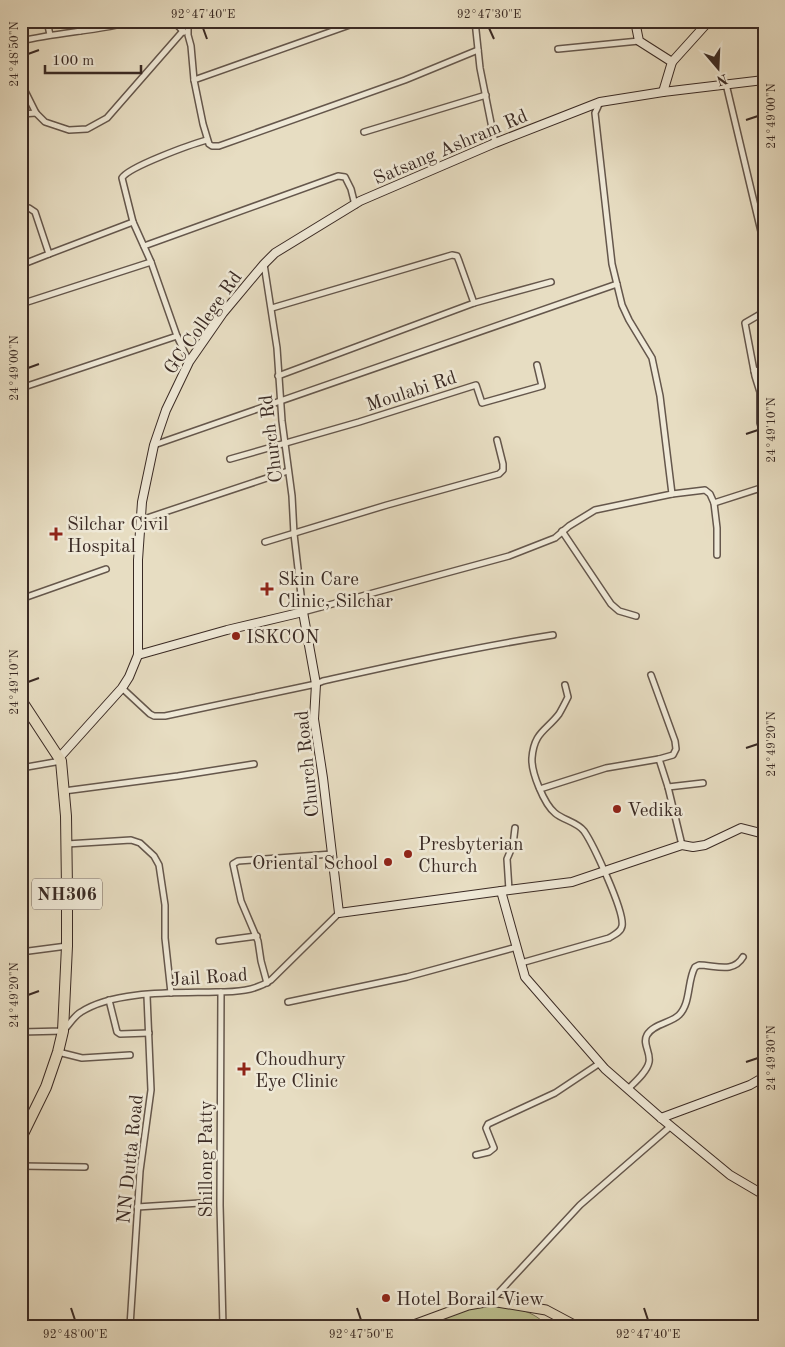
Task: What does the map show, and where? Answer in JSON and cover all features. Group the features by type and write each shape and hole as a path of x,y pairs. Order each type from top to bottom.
{"highway":[{"name":"NH306","path":"21,700 60,759 67,844 67,946 63,1031 46,1087 26,1122 21,1138"},
{"path":"21,1322 23,1326"}],"main road":[{"path":"635,21 639,41 672,62"},
{"path":"663,92 672,62 709,21"},
{"name":"Satsang Ashram Rd","path":"264,264 275,254 355,205 495,143 600,102 663,92 764,80"},
{"name":"GC College Rd","path":"60,759 122,688 138,655 137,577 142,502 154,445 166,410 189,362 223,313 264,264"},
{"path":"138,655 227,630 303,612"},
{"name":"Church Road","path":"303,612 316,684 314,719 324,778 339,913"},
{"path":"339,913 572,882 682,845 693,847 705,845 741,828 764,834"},
{"path":"505,890 525,977 600,1063 628,1089 730,1175 764,1195"},
{"path":"661,1118 750,1085 764,1077"},
{"path":"411,1326 468,1305 491,1301 546,1310 558,1321 576,1326"}],"street":[{"path":"47,21 50,35"},
{"path":"78,21 80,31"},
{"path":"21,41 135,21"},
{"path":"172,21 188,35"},
{"path":"188,21 194,80 207,140 212,146 219,146 405,80 478,50"},
{"path":"194,80 361,21"},
{"path":"474,21 480,68 495,143"},
{"path":"21,83 36,113 45,122 69,130 79,131 97,125 107,118 183,30"},
{"path":"558,49 639,41"},
{"path":"726,84 764,244"},
{"path":"364,132 486,95"},
{"path":"600,102 595,113 612,264 622,305 652,358 660,396 672,494"},
{"path":"21,114 36,113"},
{"path":"189,362 176,336 151,262 133,222 122,178 140,165 207,140"},
{"path":"144,246 338,176 345,177 348,182 355,205"},
{"path":"21,208 29,208 35,212 49,254"},
{"path":"21,265 133,222"},
{"path":"272,308 452,255 456,256 460,261 474,303"},
{"path":"21,304 151,262"},
{"name":"Church Rd","path":"264,264 277,348 280,400 303,612"},
{"path":"278,376 474,303 551,282"},
{"path":"154,445 617,284"},
{"path":"764,312 744,323 760,392 760,423 764,435"},
{"path":"21,388 176,336"},
{"name":"Moulabi Rd","path":"285,444 476,385 482,402 542,386 537,364"},
{"path":"754,371 764,369"},
{"path":"265,542 499,474 503,470 504,464 497,440"},
{"path":"230,459 285,444"},
{"path":"141,520 288,471"},
{"path":"714,503 764,487"},
{"path":"303,612 509,556 555,538 562,531 595,510 672,494 705,490 710,494 714,503 717,555"},
{"path":"562,531 611,604 619,611 636,616"},
{"path":"21,599 106,569"},
{"path":"122,688 150,714 158,716 316,684 412,661 504,642 553,635"},
{"path":"540,789 606,768 673,755 676,749 675,741 651,675"},
{"path":"521,963 608,938 621,930 622,925 620,908 593,846 583,829 555,813 545,800 536,778 532,760 536,740 558,714 568,697 565,685"},
{"path":"21,768 60,759"},
{"path":"659,759 682,845"},
{"path":"64,791 254,764"},
{"path":"668,787 702,783"},
{"path":"505,890 506,859 513,845 515,828"},
{"path":"67,844 131,840 140,843 157,859 163,885 165,938 171,994"},
{"path":"267,983 257,936 241,901 233,864 235,862 332,854"},
{"name":"Jail Road","path":"63,1031 79,1013 109,1000 254,989 267,983 339,913"},
{"path":"219,941 257,936"},
{"path":"21,952 67,946"},
{"path":"288,1002 407,977 517,947"},
{"path":"628,1089 649,1063 645,1041 650,1030 679,1015 684,1008 695,967 699,965 724,968 734,966 739,964 743,957"},
{"name":"Shillong Patty","path":"221,992 220,1205 223,1326"},
{"name":"NN Dutta Road","path":"130,1326 137,1207 151,1090 147,996"},
{"path":"109,1000 117,1032 120,1034 149,1033"},
{"path":"21,1032 63,1031"},
{"path":"58,1052 82,1058 130,1055"},
{"path":"476,1155 489,1152 494,1148 486,1128 488,1124 555,1092 600,1063"},
{"path":"491,1301 580,1206 671,1126"},
{"path":"21,1166 85,1166"},
{"path":"137,1207 200,1204"}],"green space":[{"path":"481,1305 508,1307 525,1311 541,1320 547,1326 435,1326 434,1324 447,1316"}],"place":[{"name":"Silchar Civil Hospital","path":"56,534"},
{"name":"Skin Care Clinic, Silchar","path":"267,589"},
{"name":"ISKCON","path":"236,636"},
{"name":"Vedika","path":"617,809"},
{"name":"Presbyterian Church","path":"408,854"},
{"name":"Oriental School","path":"388,862"},
{"name":"Choudhury Eye Clinic","path":"244,1069"},
{"name":"Hotel Borail View","path":"386,1298"}]}
